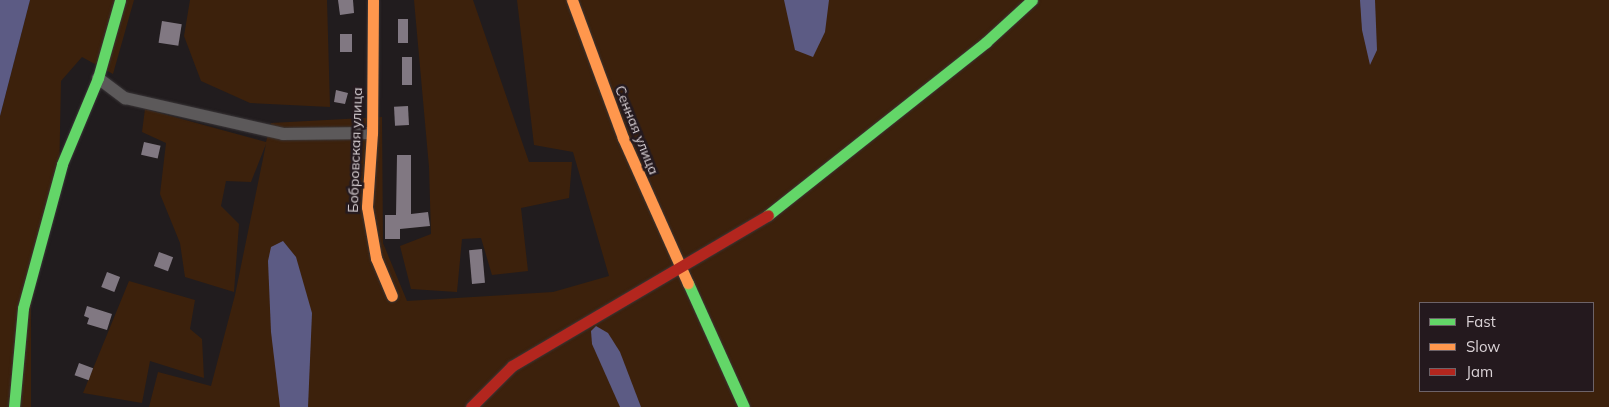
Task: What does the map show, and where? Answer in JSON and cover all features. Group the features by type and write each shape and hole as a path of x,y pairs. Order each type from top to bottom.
{"street":[{"path":"14,407 23,308 62,164 98,78 120,0"},
{"name":"Бобровская улица","path":"373,0 372,133 367,207 369,230 376,258 392,296"},
{"name":"Сенная улица","path":"572,0 623,138 744,407"},
{"path":"471,407 512,366 616,302 680,268 764,218 814,181 1032,0"},
{"path":"98,78 125,98 283,134 372,133"}],"shaded area":[{"path":"30,0 134,0 113,74 82,57 61,81 59,180 31,305 31,407 0,407 0,116"},
{"path":"190,0 327,0 330,107 250,103 201,81 184,36"},
{"path":"414,0 473,0 529,162 572,162 569,198 521,208 528,271 492,275 481,238 462,239 457,292 411,289 400,246 431,234 429,167"},
{"path":"517,0 1609,0 1609,407 149,407 158,372 211,386 235,295 266,144 251,182 226,181 221,206 239,224 234,292 185,277 180,243 160,194 166,143 142,132 145,109 266,142 271,123 382,117 383,243 407,301 553,292 609,276 573,152 534,145"},
{"path":"129,281 195,300 190,329 202,339 204,378 150,361 142,403 83,393"}],"water":[{"path":"0,0 30,0 0,116"},
{"path":"784,0 829,0 825,32 813,57 795,50"},
{"path":"1360,0 1375,0 1377,50 1370,65 1362,30"},
{"path":"283,241 296,257 312,313 308,407 280,407 271,332 268,261 271,247"},
{"path":"596,326 608,333 620,352 641,407 620,407 592,344 591,331"}],"building":[{"path":"338,0 353,0 354,13 340,15"},
{"path":"398,19 408,19 408,43 398,43"},
{"path":"162,21 182,24 178,46 159,43"},
{"path":"340,34 352,34 352,52 340,52"},
{"path":"402,57 412,57 412,85 402,85"},
{"path":"336,90 348,93 345,104 334,102"},
{"path":"408,106 409,125 395,126 394,107"},
{"path":"144,142 161,146 158,158 141,155"},
{"path":"397,155 411,155 411,214 428,212 430,226 400,229 400,239 385,239 385,215 396,215"},
{"path":"482,249 485,283 472,284 469,250"},
{"path":"159,252 173,257 168,271 154,266"},
{"path":"107,272 120,277 114,292 101,287"},
{"path":"87,306 112,314 107,330 87,324 89,318 84,316"},
{"path":"79,363 93,368 89,380 75,375"}],"traffic: fast":[{"path":"14,407 23,308 62,164 98,78 120,0"},
{"path":"768,215 986,42 1032,0"},
{"path":"688,283 744,407"}],"traffic: slow":[{"path":"373,0 372,133 367,207 376,258 392,296"},
{"path":"572,0 623,138 688,283"}],"traffic: jam":[{"path":"471,407 512,366 768,215"}]}
